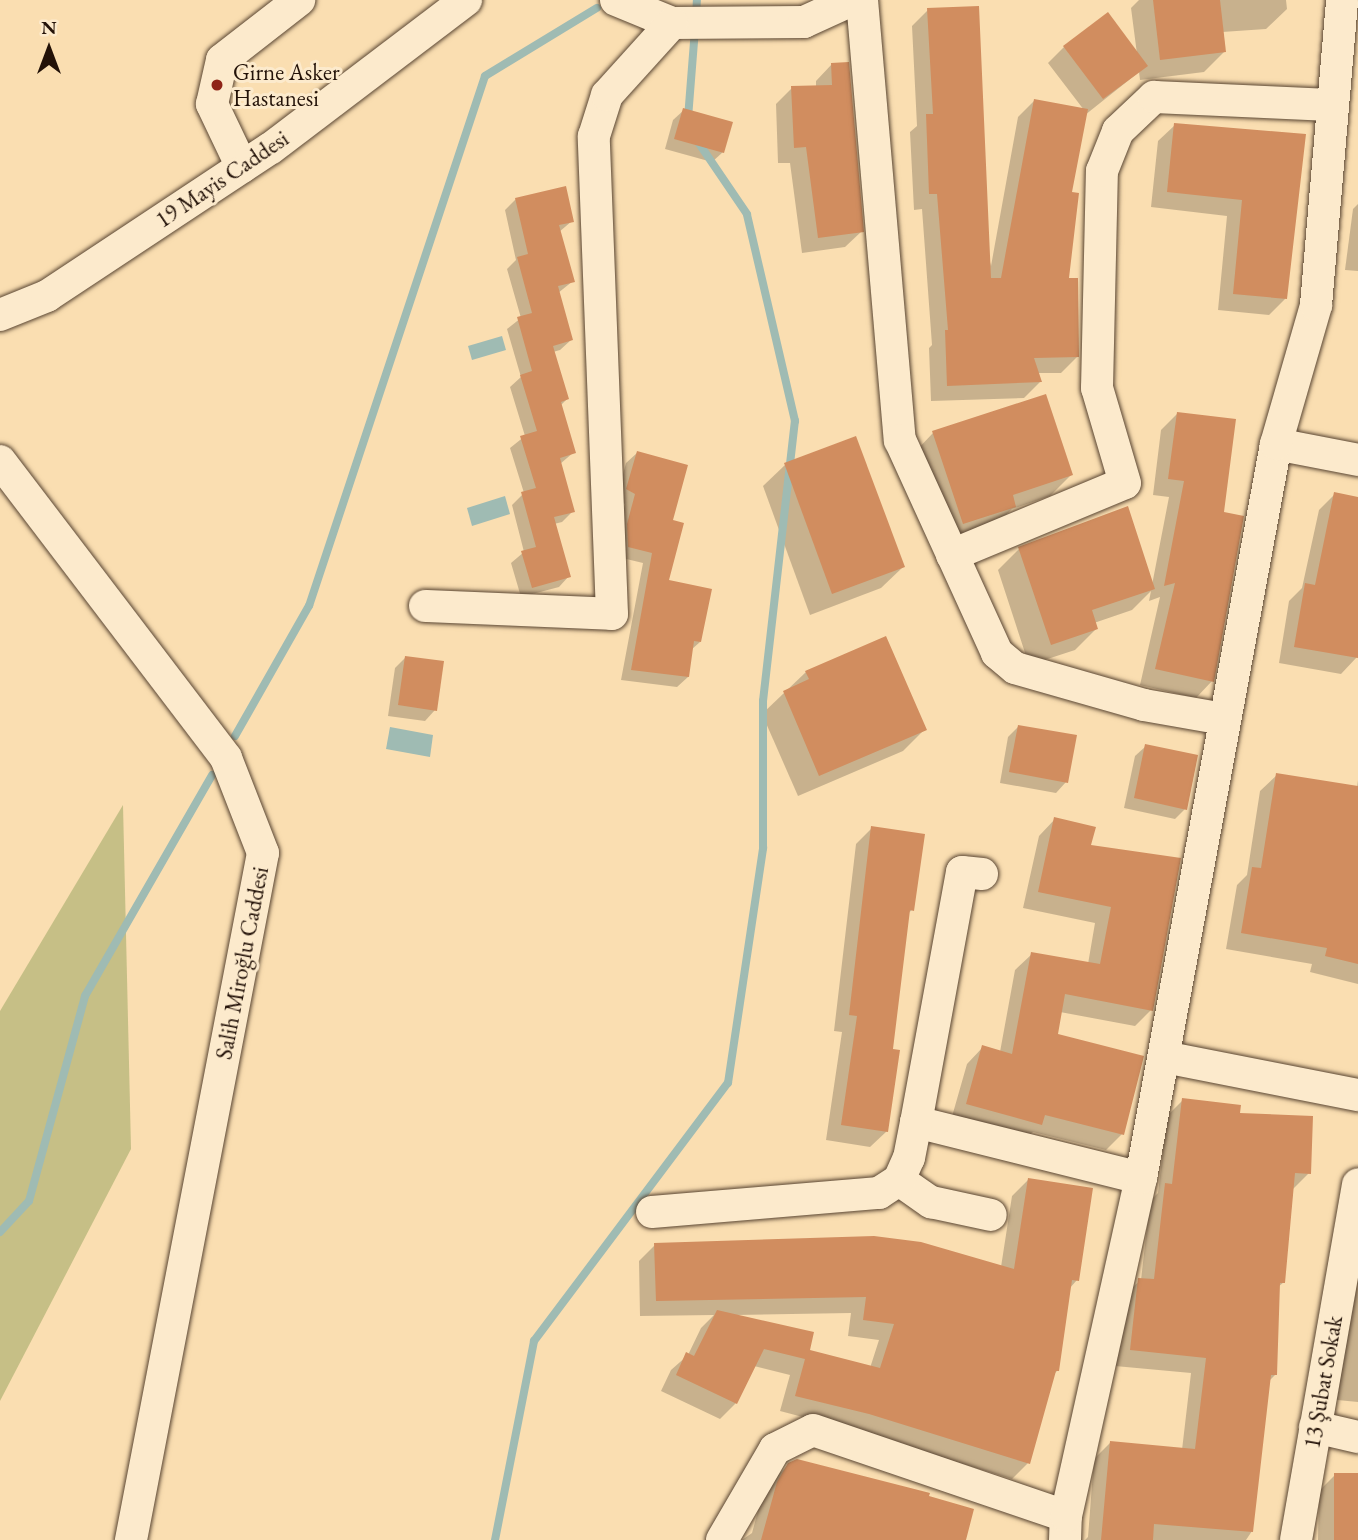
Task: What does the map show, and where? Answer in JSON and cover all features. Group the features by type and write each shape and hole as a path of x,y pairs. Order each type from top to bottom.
{"street":[{"path":"242,167 212,104 222,60 299,0"},
{"name":"19 Mayis Caddesi","path":"0,316 47,296 242,167 466,0"},
{"path":"616,0 672,23 804,22 852,0"},
{"path":"862,0 900,440 997,653 1014,668 1144,705 1224,719"},
{"path":"722,1540 775,1449 813,1430 1065,1528 1141,1178 1276,444 1316,305 1342,0"},
{"path":"425,606 612,614 594,136 607,95 672,23"},
{"path":"952,555 1125,483 1097,388 1102,171 1118,131 1154,97 1332,105"},
{"path":"1276,444 1358,460"},
{"name":"Salih Miroğlu Caddesi","path":"0,461 226,758 263,853 131,1540"},
{"path":"652,1212 879,1193 900,1180 909,1158 962,872 982,874"},
{"path":"1164,1057 1358,1095"},
{"path":"916,1122 1141,1178"},
{"path":"900,1180 931,1202 991,1215"},
{"name":"13 Şubat Sokak","path":"1296,1540 1358,1184"},
{"path":"1315,1427 1358,1437"}],"shaded area":[{"path":"123,805 131,1149 0,1401 0,1011"}],"water":[{"path":"502,336 506,350 472,360 468,346"},
{"path":"505,496 510,514 472,526 467,508"},
{"path":"390,727 433,735 430,757 386,749"}],"building":[{"path":"1153,0 1220,0 1226,52 1160,60"},
{"path":"979,6 991,278 1001,278 1034,99 1088,109 1072,192 1079,193 1069,278 1078,278 1079,357 1034,358 1042,382 947,386 945,330 948,330 937,194 929,194 926,114 933,114 927,8"},
{"path":"1108,12 1148,66 1103,99 1063,46"},
{"path":"849,62 864,232 818,238 806,147 794,148 791,86 832,85 831,63"},
{"path":"683,108 733,122 724,153 674,139"},
{"path":"1174,123 1306,134 1287,299 1233,294 1242,200 1167,192"},
{"path":"566,186 574,222 559,225 575,282 558,286 573,340 553,346 569,399 561,402 576,453 560,458 575,512 554,517 571,577 532,588 521,551 536,547 521,492 536,488 520,436 537,431 520,375 532,371 517,317 532,313 517,257 528,254 515,198"},
{"path":"1046,394 1073,475 1013,495 1016,507 963,524 932,431"},
{"path":"1177,412 1236,419 1224,512 1244,516 1214,682 1155,669 1175,583 1164,586 1184,481 1168,479"},
{"path":"856,436 905,567 832,594 784,463"},
{"path":"637,451 688,465 673,520 684,523 669,580 712,589 701,642 694,641 689,677 631,670 652,553 628,547 627,524 635,494 626,489"},
{"path":"1334,492 1358,497 1358,658 1294,647 1305,583 1315,585"},
{"path":"1128,506 1155,589 1092,610 1098,629 1051,645 1018,547"},
{"path":"886,636 927,730 819,776 783,691 809,679 805,671"},
{"path":"405,656 444,661 437,711 398,705"},
{"path":"1018,725 1077,735 1068,783 1009,772"},
{"path":"1145,744 1198,755 1187,810 1134,798"},
{"path":"1276,773 1358,786 1358,964 1325,956 1327,948 1241,933 1252,867 1261,868"},
{"path":"1054,817 1096,827 1091,845 1181,858 1153,1011 1065,994 1058,1034 1144,1056 1124,1135 1045,1115 1042,1125 966,1104 982,1045 1012,1054 1031,952 1100,964 1111,907 1038,892"},
{"path":"871,826 925,834 914,911 910,910 893,1049 900,1050 888,1132 841,1125 857,1016 849,1015"},
{"path":"1182,1098 1241,1105 1240,1113 1313,1116 1311,1174 1295,1173 1285,1283 1280,1283 1277,1375 1271,1375 1253,1532 1154,1524 1153,1540 1101,1540 1110,1441 1195,1449 1206,1358 1130,1350 1138,1278 1154,1279 1165,1183 1172,1184"},
{"path":"1028,1178 1093,1188 1079,1281 1072,1280 1059,1371 1056,1371 1030,1464 869,1414 795,1396 805,1359 764,1349 737,1404 676,1375 686,1352 694,1356 717,1310 814,1332 810,1350 880,1368 894,1324 863,1320 866,1297 656,1301 654,1243 874,1236 921,1242 1014,1269"},
{"path":"797,1459 930,1493 929,1496 974,1509 966,1540 761,1540 777,1482 788,1463"},
{"path":"1334,1473 1358,1473 1358,1540 1334,1540"}],"waterway":[{"path":"696,17 697,0"},
{"path":"235,736 309,606 485,76 597,8"},
{"path":"688,118 695,30"},
{"path":"495,1540 534,1341 728,1083 763,848 763,701 795,421 747,214 696,139"},
{"path":"0,1232 29,1201 85,996 212,775"}],"place":[{"name":"Girne Asker Hastanesi","path":"217,85"}]}
